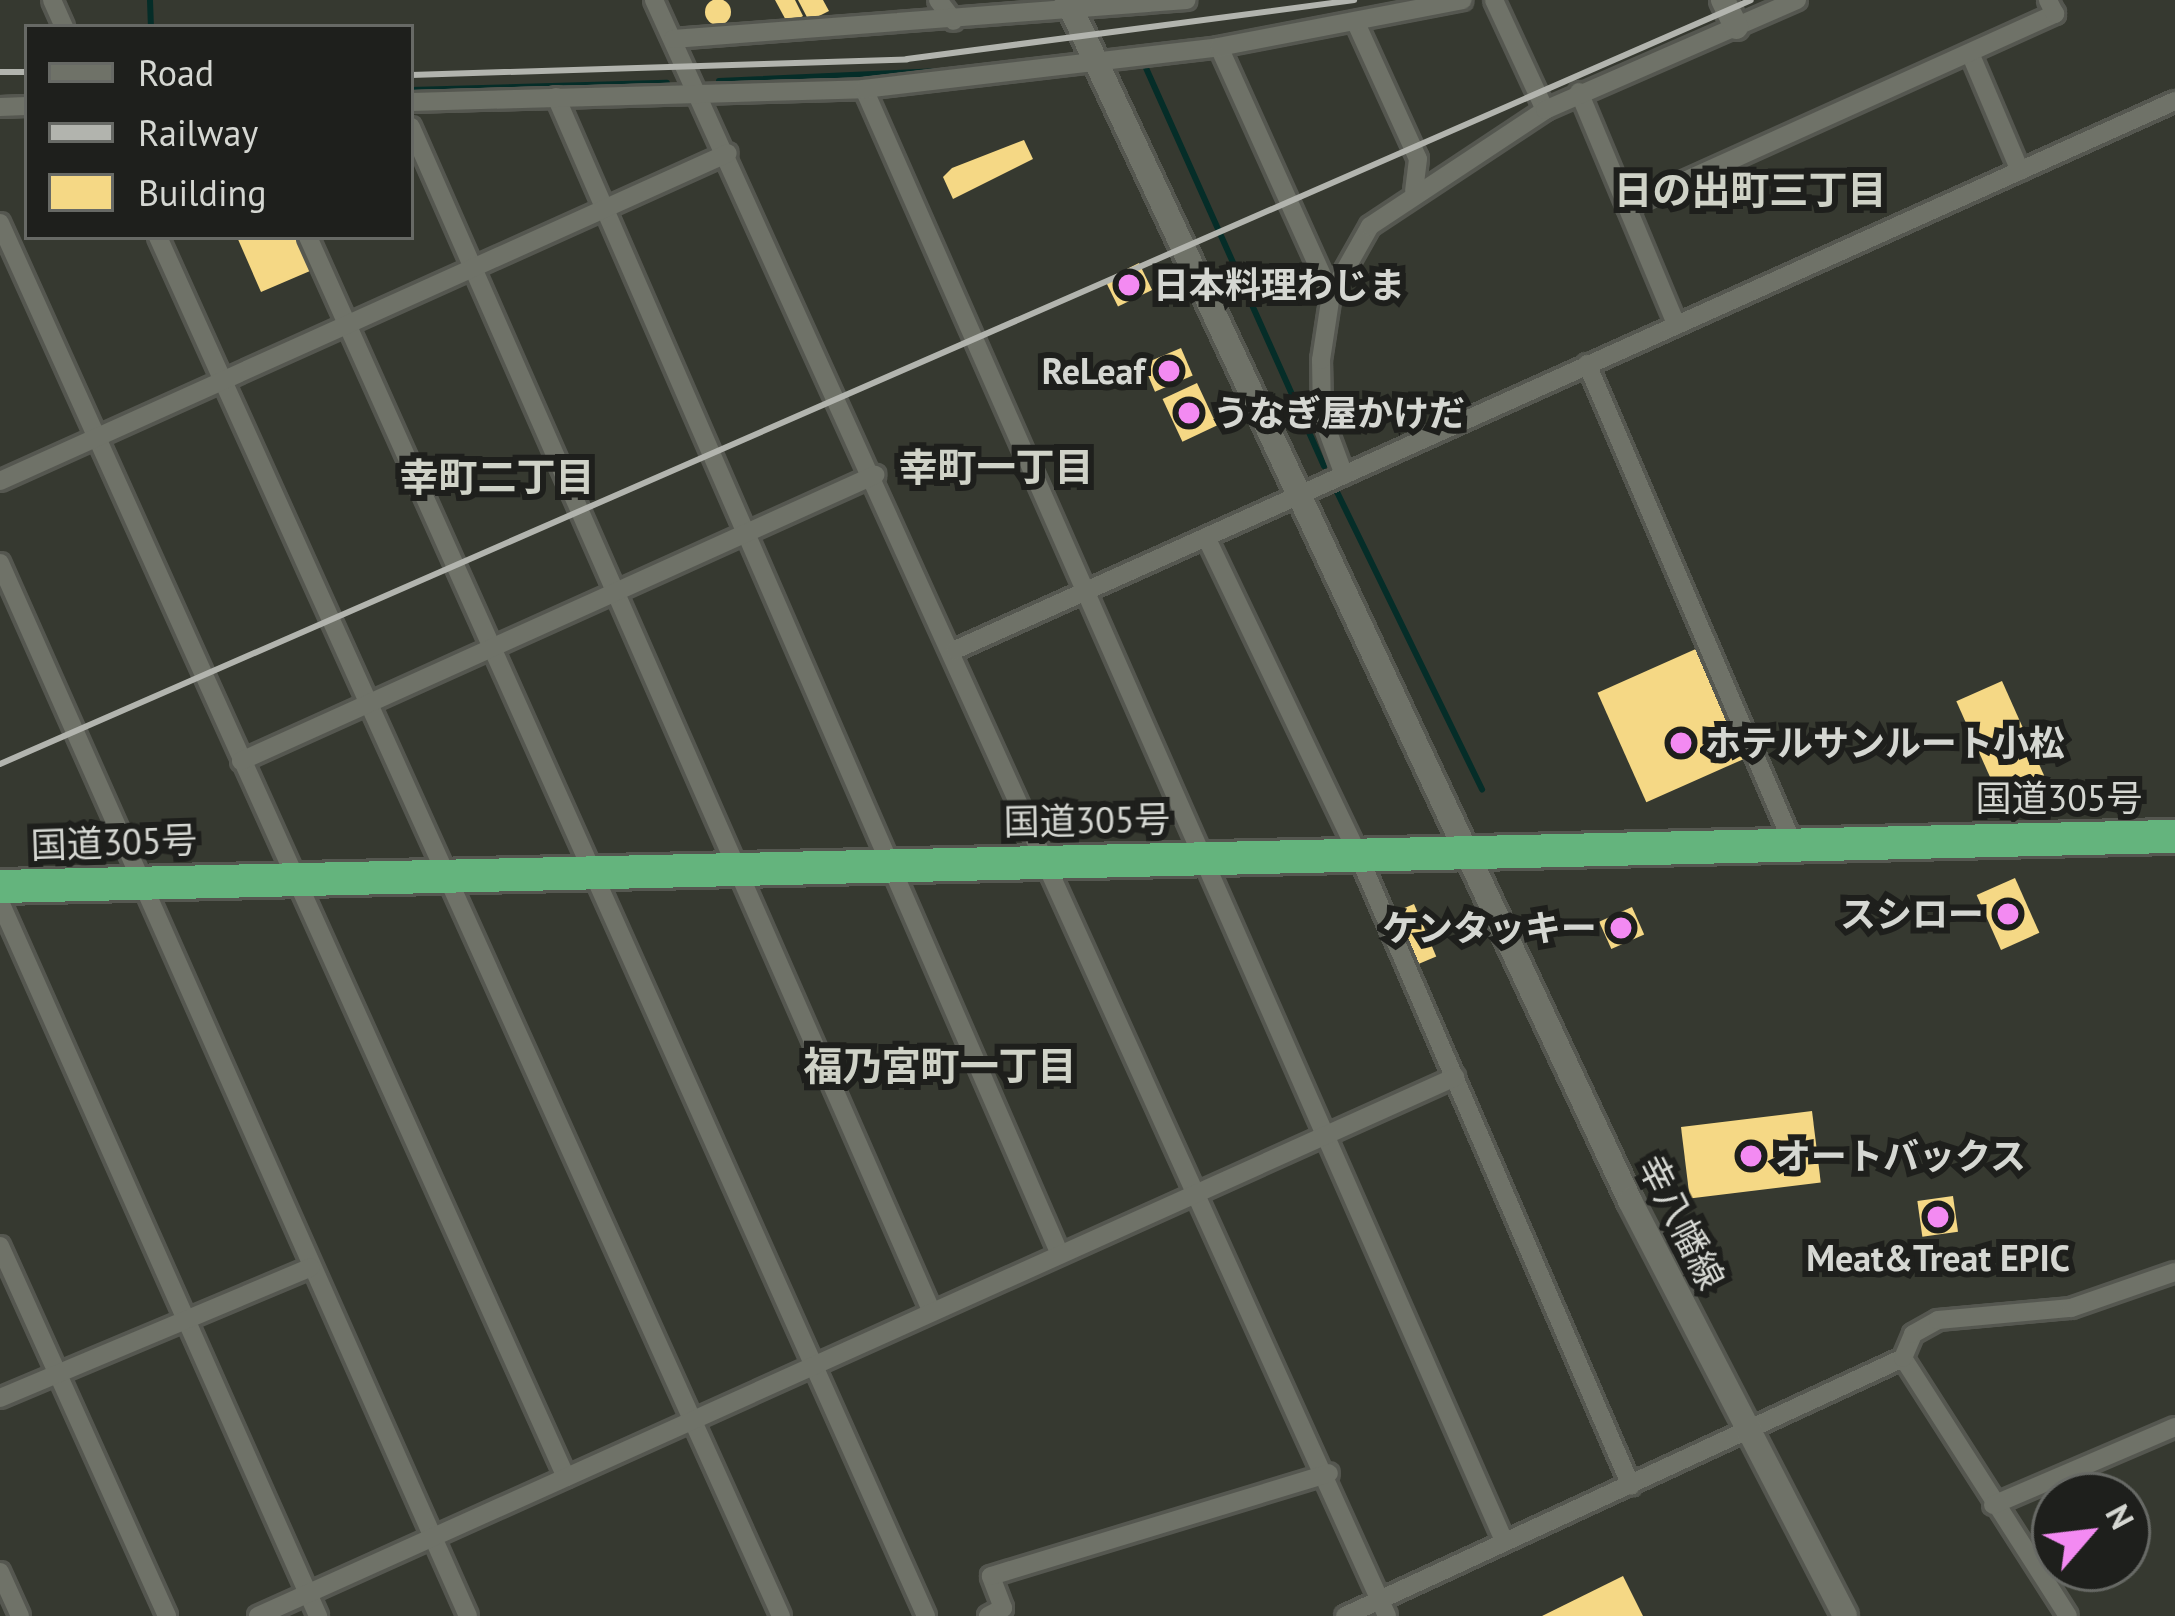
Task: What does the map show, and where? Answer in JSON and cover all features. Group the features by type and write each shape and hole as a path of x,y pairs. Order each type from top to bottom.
{"highway":[{"name":"国道305号","path":"0,886 138,878 1360,857 1792,842 2175,836"}],"street":[{"path":"654,0 955,650 1191,1191 1329,1473 1384,1608"},
{"path":"938,0 954,21"},
{"path":"673,40 1187,0"},
{"path":"414,102 865,89 1219,46 1462,0"},
{"path":"1494,0 1545,110"},
{"path":"1723,0 1736,27"},
{"path":"1344,475 1322,416 1331,295 1370,226 1414,191 1579,92 1797,0"},
{"path":"1628,207 2055,14 2048,0"},
{"name":"幸八幡線","path":"1070,7 1296,496 1750,1434 1845,1616"},
{"path":"1356,23 1418,159 1414,191"},
{"path":"1219,46 1331,295"},
{"path":"1970,53 2020,171"},
{"path":"865,89 1085,591 1210,857 1504,1541"},
{"path":"1579,92 1676,324"},
{"path":"556,97 597,212 1059,1252"},
{"path":"955,650 2175,101"},
{"path":"414,134 932,1310"},
{"path":"0,481 728,153"},
{"path":"0,223 566,1477"},
{"path":"159,240 781,1616"},
{"path":"309,240 926,1616"},
{"path":"1587,364 1792,842"},
{"path":"241,761 488,643 739,530 875,475"},
{"path":"1206,536 1360,857 1631,1486"},
{"path":"0,563 468,1616"},
{"path":"0,902 318,1616"},
{"path":"258,1616 434,1540 1191,1191 1455,1077"},
{"path":"0,1246 167,1616"},
{"path":"0,1398 311,1267"},
{"path":"1345,1616 1384,1608 1504,1541 1750,1434 1903,1358 1913,1334 1938,1320 2071,1308 2175,1273"},
{"path":"1903,1358 2068,1616"},
{"path":"1993,1505 2175,1427"},
{"path":"988,1616 1003,1608 991,1576 1329,1473"},
{"path":"0,1572 20,1616"}],"building":[{"path":"718,-1 731,12 718,25 705,12"},
{"path":"775,0 795,0 803,16 788,24"},
{"path":"798,0 823,0 829,11 809,21"},
{"path":"1024,140 1033,159 953,199 943,177 952,168"},
{"path":"238,240 296,240 310,271 261,292"},
{"name":"日本料理わじま","path":"1139,263 1152,290 1118,307 1105,280"},
{"name":"ReLeaf","path":"1181,348 1193,376 1155,392 1143,364"},
{"name":"うなぎ屋かけだ","path":"1197,383 1217,426 1182,442 1163,399"},
{"path":"1698,648 1747,758 1646,802 1598,693"},
{"path":"2002,681 2053,796 2008,816 1956,701"},
{"name":"スシロー","path":"2015,878 2039,933 2001,950 1977,895"},
{"path":"1414,904 1436,956 1416,965 1394,913"},
{"name":"ケンタッキー","path":"1632,907 1644,934 1611,949 1599,922"},
{"name":"オートバックス","path":"1812,1111 1821,1182 1690,1199 1681,1127"},
{"name":"Meat&Treat EPIC","path":"1953,1196 1958,1232 1922,1237 1917,1201"},
{"path":"1623,1576 1643,1616 1542,1616"}],"waterway":[{"path":"150,0 151,24"},
{"path":"1146,68 1324,466"},
{"path":"719,81 941,71"},
{"path":"414,90 667,83"},
{"path":"1337,492 1482,789"}],"railway":[{"path":"414,75 907,59 1354,0"},
{"path":"0,764 1751,0"},
{"path":"0,72 24,72"}],"place":[{"name":"日本料理わじま","path":"1129,285"},
{"name":"ReLeaf","path":"1169,371"},
{"name":"うなぎ屋かけだ","path":"1189,413"},
{"name":"ホテルサンルート小松","path":"1681,743"},
{"name":"スシロー","path":"2008,914"},
{"name":"ケンタッキー","path":"1621,928"},
{"name":"オートバックス","path":"1751,1156"},
{"name":"Meat&Treat EPIC","path":"1938,1217"}],"district":[{"name":"日の出町三丁目","path":"1750,190"},
{"name":"幸町一丁目","path":"996,467"},
{"name":"幸町二丁目","path":"497,477"},
{"name":"福乃宮町一丁目","path":"940,1066"}]}
